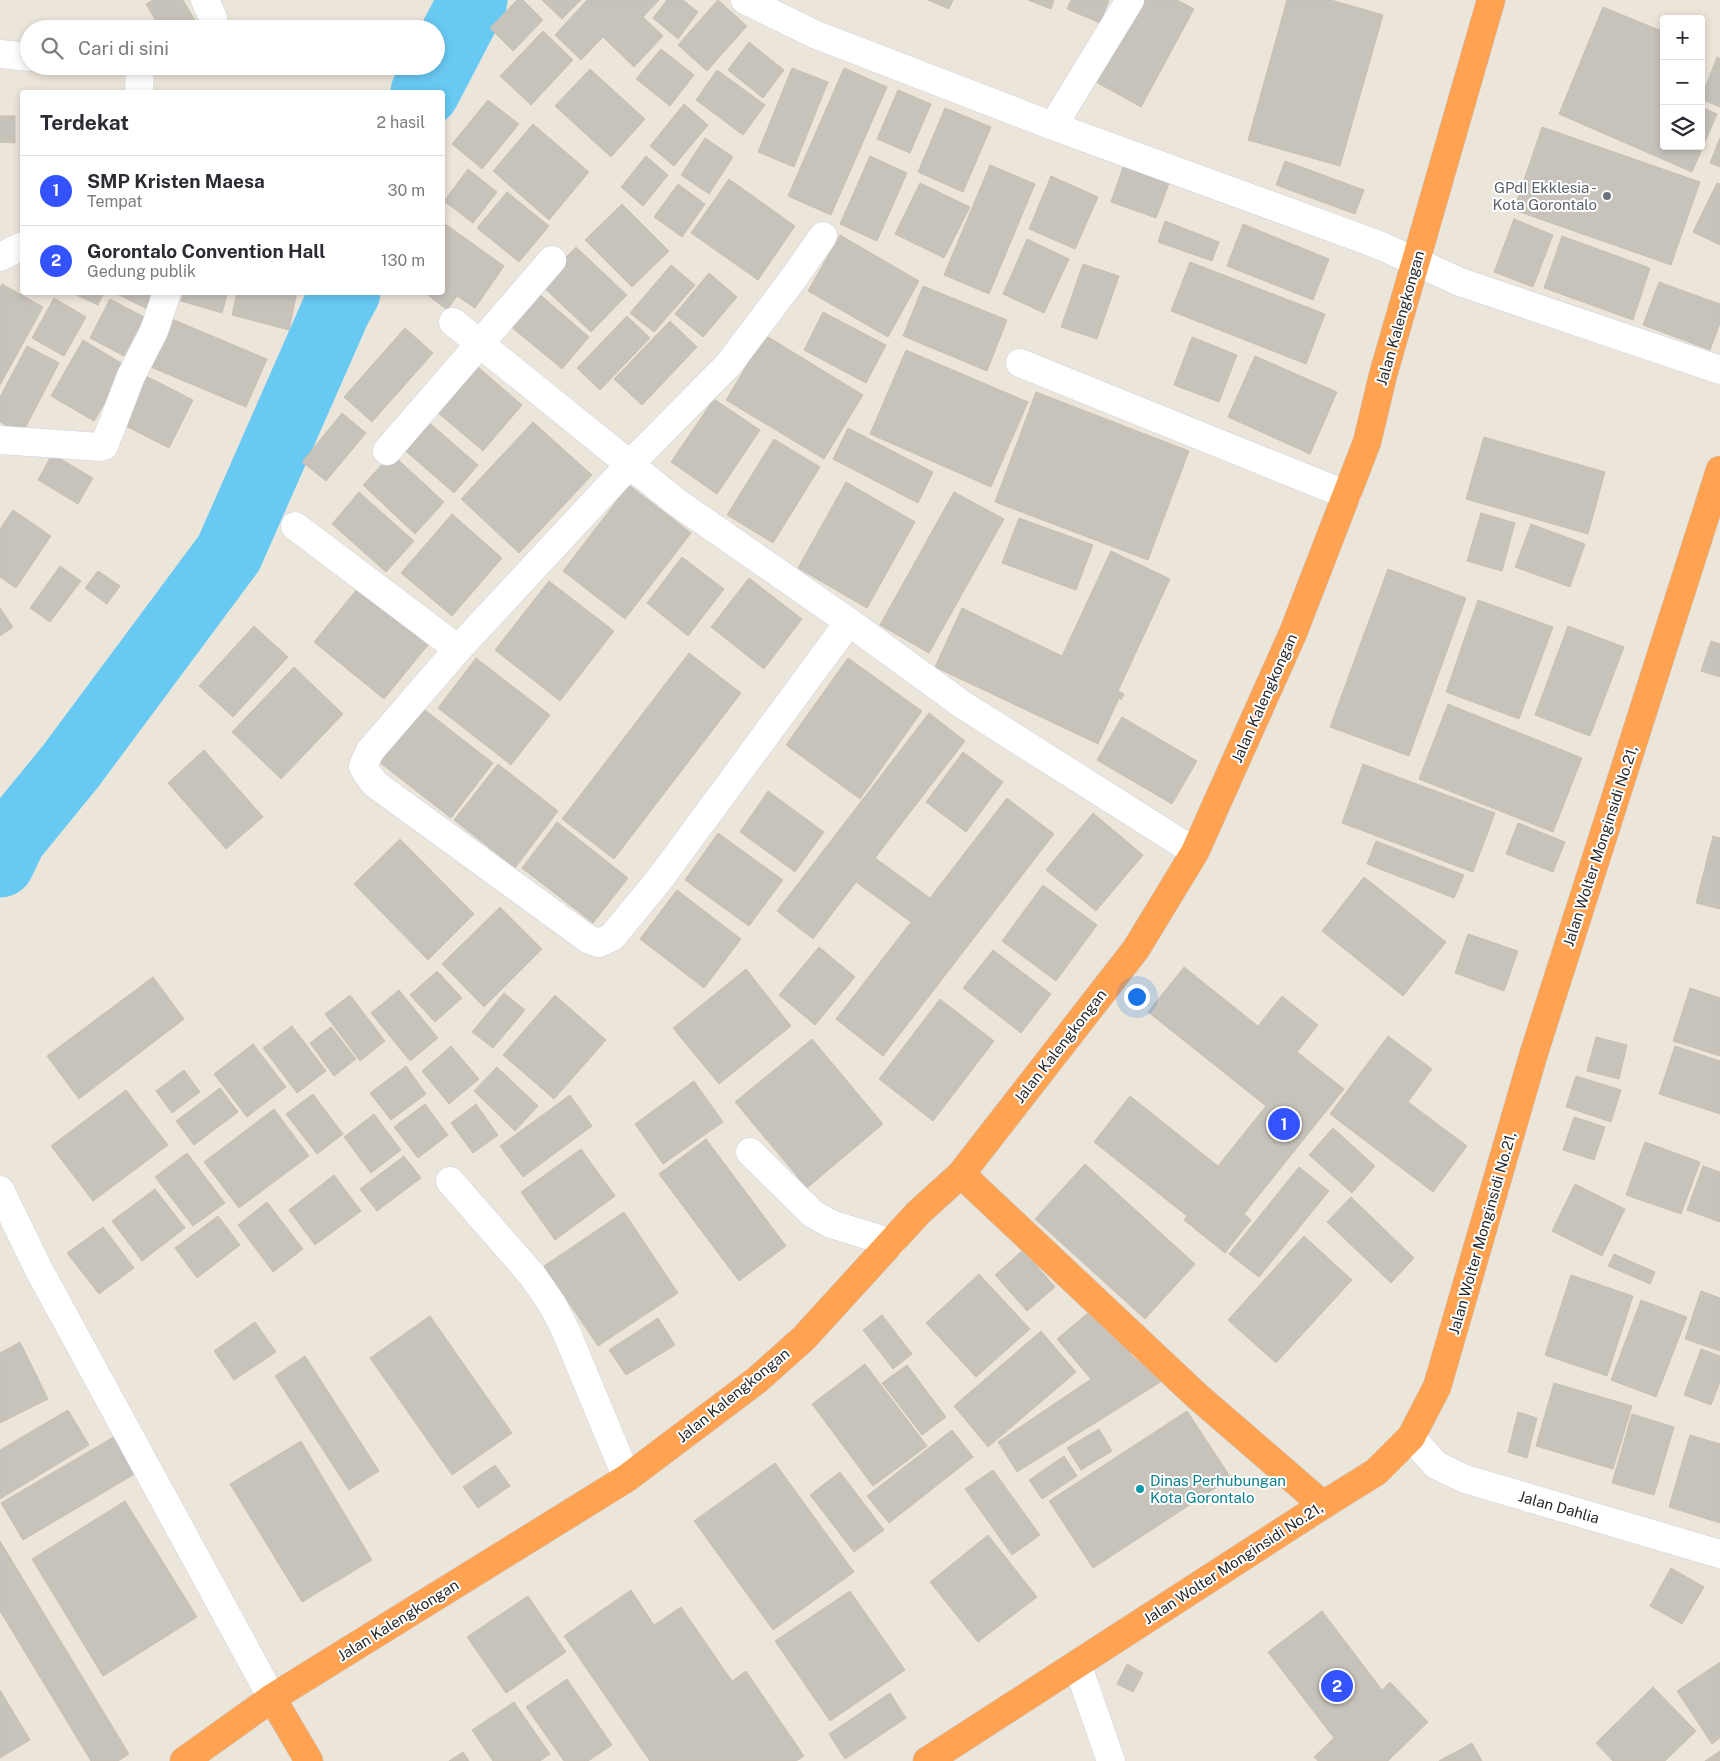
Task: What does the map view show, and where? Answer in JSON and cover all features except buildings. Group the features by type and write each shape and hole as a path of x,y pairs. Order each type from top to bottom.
{"highway":[{"name":"Jalan Kalengkongan","path":"184,1761 272,1698 627,1478 758,1380 804,1338 918,1213 961,1174 1136,949 1196,852 1293,633 1367,442 1383,376 1491,0"},
{"name":"Jalan Wolter Monginsidi No.21,","path":"927,1761 1376,1472 1411,1438 1436,1387 1533,1056 1720,470"},
{"path":"961,1174 1196,1395 1323,1505"},
{"path":"272,1698 309,1761"}],"street":[{"path":"205,0 213,20"},
{"path":"746,0 814,34 1053,126 1379,245 1416,260 1460,282 1720,370"},
{"path":"1053,126 1130,0"},
{"path":"0,54 20,57"},
{"path":"138,90 140,75"},
{"path":"823,236 728,364 630,464 458,648 370,751 363,766 375,784 588,939 599,943 612,937 659,880 848,622"},
{"path":"0,257 20,247"},
{"path":"387,452 552,260"},
{"path":"0,440 104,446 131,376 154,332 166,295"},
{"path":"453,322 675,501 963,705 1196,852"},
{"path":"1020,363 1347,495"},
{"path":"295,526 458,648"},
{"path":"750,1152 813,1214 831,1224 892,1243"},
{"path":"450,1181 532,1275 552,1304 565,1329 627,1478"},
{"path":"0,1190 38,1268 272,1698"},
{"name":"Jalan Dahlia","path":"1411,1438 1436,1465 1465,1479 1720,1554"},
{"path":"1075,1665 1082,1678 1111,1761"}],"waterway":[{"path":"445,54 473,0"},
{"path":"426,90 434,75"},
{"path":"0,863 12,838 70,767 229,553 344,295"}],"place":[{"name":"GPdI Ekklesia - Kota Gorontalo","path":"1607,196"},
{"name":"SMP Kristen Maesa","path":"1284,1124"},
{"name":"Dinas Perhubungan Kota Gorontalo","path":"1140,1489"},
{"name":"Gorontalo Convention Hall","path":"1337,1686"}]}
